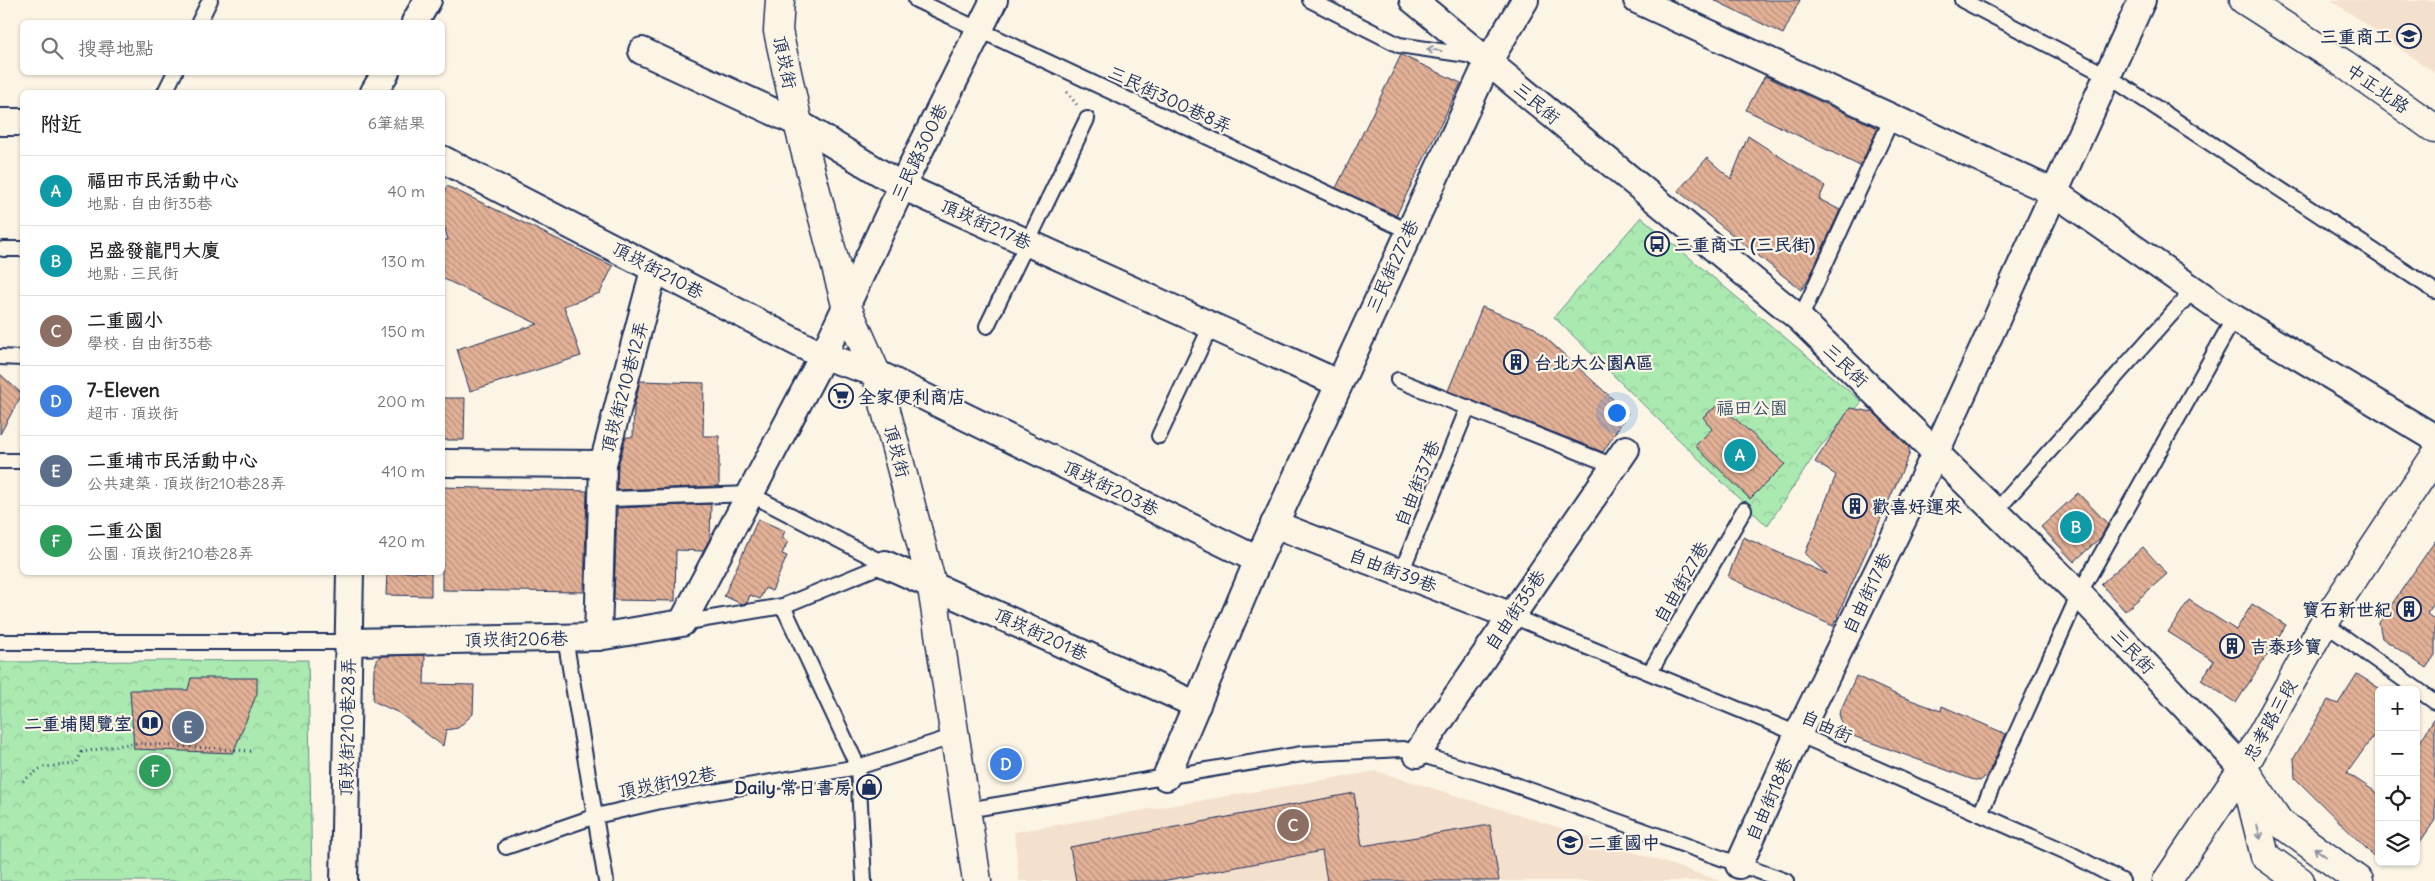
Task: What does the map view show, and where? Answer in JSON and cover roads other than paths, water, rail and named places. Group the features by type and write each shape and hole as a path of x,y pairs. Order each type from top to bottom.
{"street":[{"path":"417,20 428,0"},
{"name":"頂崁街","path":"780,0 778,31 798,123 846,305 876,373 932,584 977,881"},
{"name":"三民路300巷","path":"682,623 823,356 902,186 994,0"},
{"name":"三民街","path":"1413,0 1800,319 2079,594 2243,768 2279,822 2359,881"},
{"name":"三民街272巷","path":"1274,524 1485,59 1525,0"},
{"path":"1637,0 2055,194 2234,318 2435,438"},
{"name":"自由街17巷","path":"1798,734 1936,452 2142,0"},
{"name":"中正北路","path":"2244,0 2344,64 2435,129"},
{"name":"頂崁街217巷","path":"642,51 798,123 902,186 1338,383"},
{"path":"375,90 384,75"},
{"path":"0,122 20,122"},
{"name":"頂崁街210巷","path":"445,162 626,252 654,270 823,356 876,373"},
{"name":"頂崁街210巷12弄","path":"445,463 604,464 654,270"},
{"name":"頂崁街203巷","path":"876,373 1258,560"},
{"name":"忠孝路三段","path":"2167,881 2243,768 2324,623 2435,456"},
{"name":"自由街35巷","path":"1417,754 1620,458"},
{"path":"598,637 604,464"},
{"path":"1166,777 1274,524"},
{"name":"自由街39巷","path":"1274,524 1512,616"},
{"name":"頂崁街201巷","path":"885,564 1197,705"},
{"name":"頂崁街210巷28弄","path":"344,881 350,575"},
{"name":"頂崁街206巷","path":"349,642 598,637 682,623"},
{"name":"自由街18巷","path":"1740,865 1798,734"},
{"name":"三民街","path":"2243,768 2266,856 2300,881"}],"lane":[{"path":"200,20 210,0"},
{"name":"三民街300巷8弄","path":"916,0 1408,231"},
{"path":"1310,0 1399,46 1485,59"},
{"path":"1962,0 2108,76 2435,292"},
{"path":"166,90 174,75"},
{"path":"987,326 1087,118"},
{"path":"1800,319 1892,118"},
{"path":"3,249 20,249"},
{"path":"1995,512 2193,290"},
{"path":"1980,814 2079,594 2234,318"},
{"path":"1159,436 1211,326"},
{"path":"0,357 20,358"},
{"name":"自由街35巷","path":"1398,380 1468,408 1620,458"},
{"name":"自由街37巷","path":"1401,573 1468,408"},
{"path":"0,461 20,461"},
{"path":"612,499 750,494 885,564"},
{"name":"自由街27巷","path":"1650,672 1744,510"},
{"path":"682,623 783,606 885,564"},
{"path":"783,606 858,767 864,881"},
{"name":"自由街","path":"1512,616 1798,734 2071,854 2122,881"},
{"path":"2324,623 2435,702"},
{"path":"565,638 606,881"},
{"path":"0,642 349,642"},
{"name":"頂崁街192巷","path":"506,847 596,816 661,801 858,767 955,736"},
{"path":"967,810 1302,754 1403,749 1490,776 1786,881"}],"place":[{"name":"三重商工","path":"2409,36"},
{"name":"三重商工 (三民街)","path":"1657,244"},
{"name":"台北大公園A區","path":"1516,362"},
{"name":"全家便利商店","path":"841,396"},
{"name":"福田市民活動中心","path":"1740,455"},
{"name":"歡喜好運來","path":"1855,506"},
{"name":"呂盛發龍門大廈","path":"2076,527"},
{"name":"寶石新世紀","path":"2409,609"},
{"name":"吉泰珍寶","path":"2232,646"},
{"name":"二重埔閱覽室","path":"150,723"},
{"name":"二重埔市民活動中心","path":"188,727"},
{"name":"7-Eleven","path":"1006,764"},
{"name":"二重公園","path":"155,771"},
{"name":"Daily 常日書房","path":"869,787"},
{"name":"二重國小","path":"1293,825"},
{"name":"二重國中","path":"1570,842"}],"park label":[{"name":"福田公園","path":"1752,407"}]}
